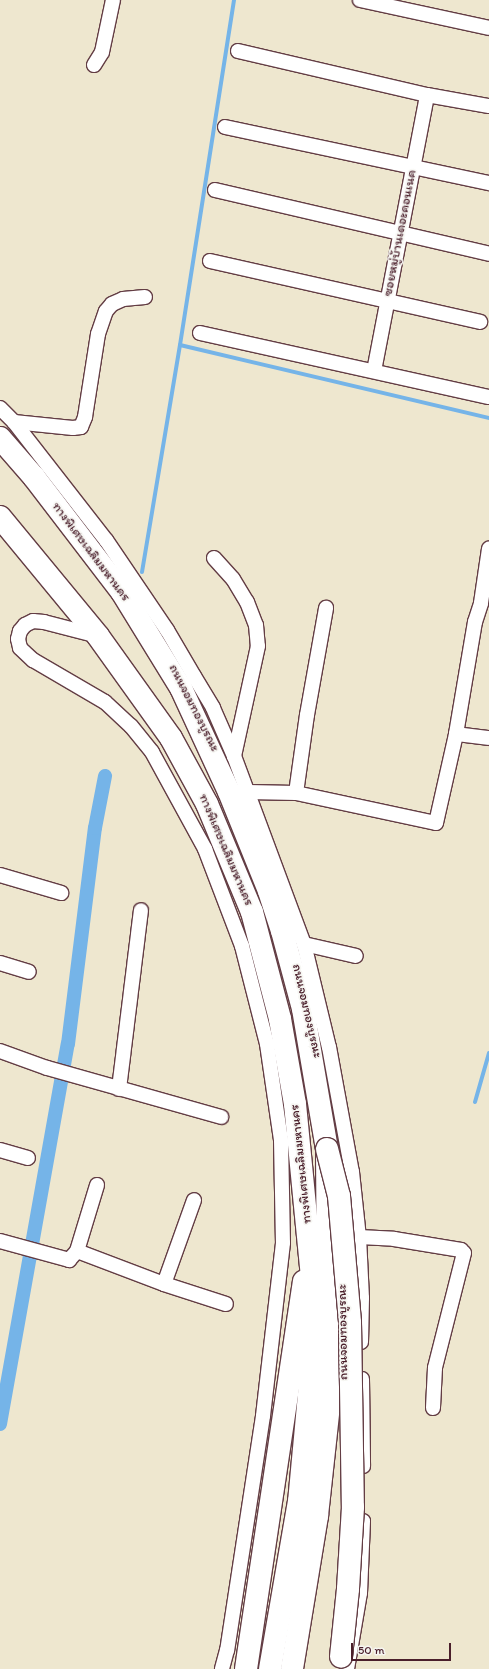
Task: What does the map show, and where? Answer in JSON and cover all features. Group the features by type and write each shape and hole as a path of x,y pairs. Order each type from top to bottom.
{"highway":[{"name":"ทางพิเศษเฉลิมมหานคร","path":"7,430 34,477 122,592 181,688 229,792 269,891 292,967 303,1009 327,1149"},
{"name":"ทางพิเศษเฉลิมมหานคร","path":"0,517 98,636 171,738 207,804 252,912 280,1019 295,1104 309,1244"},
{"path":"292,1669 317,1516 328,1405 327,1149"},
{"path":"327,1149 339,1196 350,1323 353,1507 348,1589 339,1669"},
{"path":"246,1669 309,1244"},
{"path":"270,1669 299,1501 315,1327 309,1244"}],"street":[{"path":"94,65 102,52 113,0"},
{"path":"360,0 489,28"},
{"path":"238,51 427,95 489,106"},
{"name":"ซอยหมู่บ้านเดอะคอนเนค","path":"374,371 427,95"},
{"path":"225,127 489,183"},
{"path":"215,190 401,232 489,254"},
{"path":"210,262 480,322"},
{"path":"7,430 81,427 86,417 98,334 106,311 112,304 123,299 145,297"},
{"path":"200,333 489,397"},
{"name":"ถนนจอมทองบูรณะ","path":"0,408 7,430 106,540 162,624 213,708 248,792 304,944 329,1047 352,1172 359,1237 362,1298 362,1538 360,1593 347,1669"},
{"name":"ถนนจอมทองบูรณะ","path":"0,433 72,520 132,599 180,678 236,791 264,866 302,982 313,1038 326,1088 335,1145 343,1292 345,1348 344,1540 340,1621 334,1669"},
{"path":"248,792 296,793 436,823 456,734 475,622 481,603 489,549"},
{"path":"214,558 234,579 247,602 256,625 258,646 234,756"},
{"path":"296,793 307,715 326,608"},
{"path":"98,636 44,622 33,621 25,625 20,631 18,639 20,648 33,660 105,702 132,726 152,752 205,849 242,946 264,1029 281,1140 283,1244 263,1416 228,1650 222,1669"},
{"path":"456,734 489,738"},
{"path":"0,875 61,893"},
{"path":"119,1089 141,910"},
{"path":"304,944 356,956"},
{"path":"0,963 29,972"},
{"path":"0,1051 47,1068 221,1118"},
{"path":"0,1150 28,1158"},
{"path":"0,1241 69,1260 77,1251 97,1185"},
{"path":"164,1284 194,1200"},
{"path":"359,1237 402,1240 461,1250 464,1253 435,1368 433,1408"},
{"path":"77,1251 164,1284 226,1304"}],"waterway":[{"path":"142,572 180,345 234,0"},
{"path":"180,345 489,418"},
{"path":"0,1424 68,1044 95,828 105,776"},
{"path":"475,1102 489,1053"}]}
